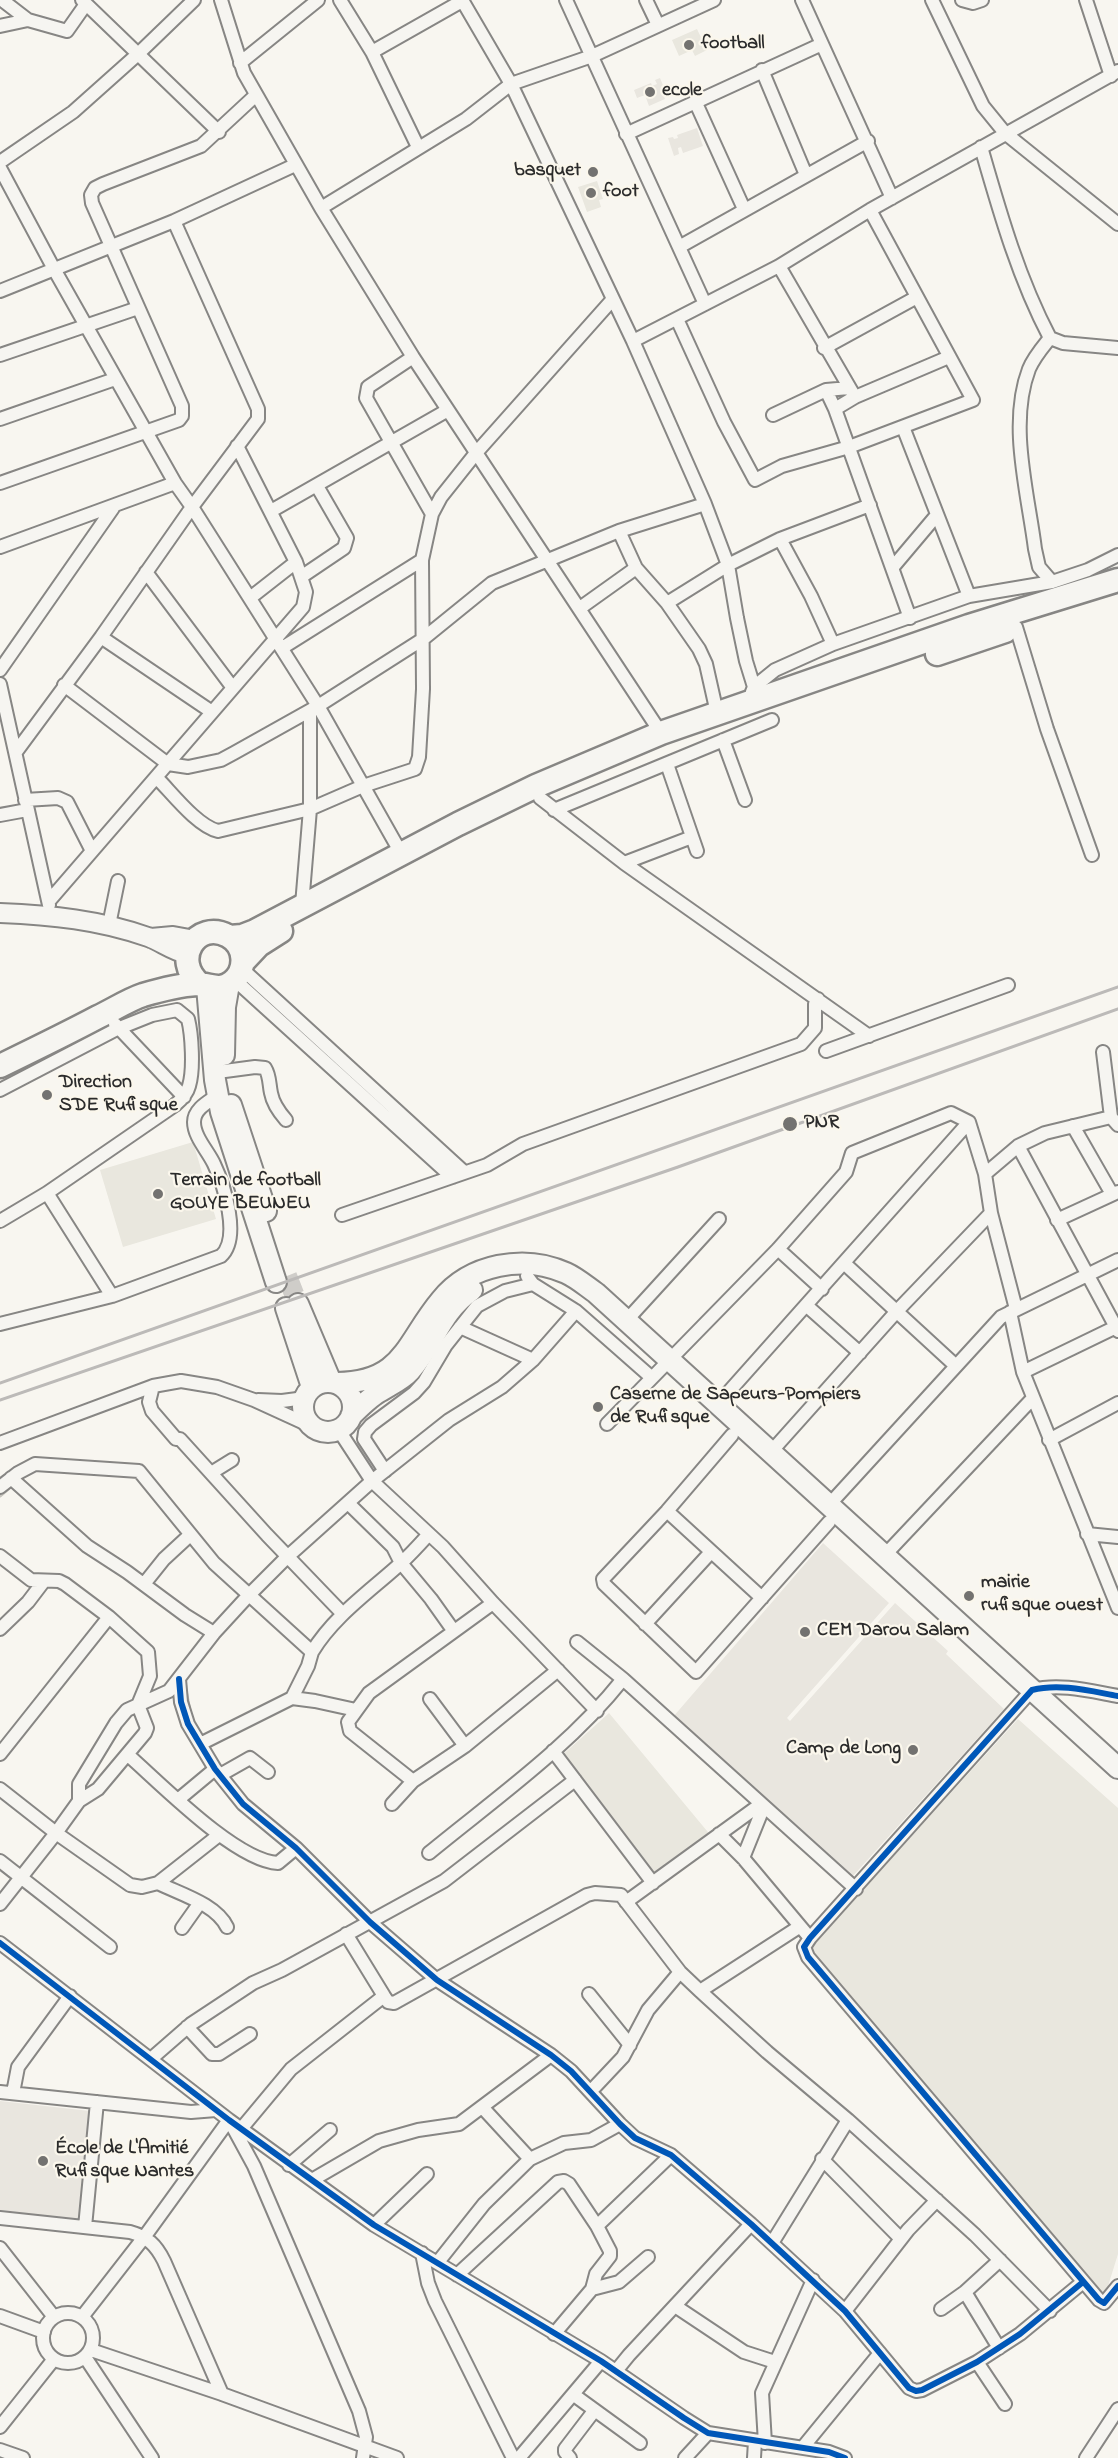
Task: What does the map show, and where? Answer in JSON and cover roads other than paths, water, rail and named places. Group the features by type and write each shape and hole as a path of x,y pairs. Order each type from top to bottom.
{"highway":[{"path":"0,1066 113,1021 212,932 230,937 242,936 255,931 401,853 536,786 661,733 717,713 750,695 1118,580"},
{"path":"141,996 226,978 259,945 290,926 677,741 1118,594"},
{"path":"226,978 238,945 230,937"},
{"path":"189,951 190,974 226,978"}],"main road":[{"path":"226,978 225,1071 231,1106 281,1279 230,1145 218,1095 226,978"},
{"path":"1118,1767 1029,1695 828,1514 732,1435 575,1291 558,1283 495,1278 476,1287 459,1299 441,1322 420,1359 408,1373 367,1400 344,1422 325,1431 313,1427 303,1410 321,1387 359,1383 371,1379 396,1362 411,1346 441,1299 455,1285 487,1269 505,1265 527,1263 565,1272 596,1293 626,1321 659,1368 717,1405 770,1453 828,1514 884,1556 1029,1695 1118,1783"},
{"path":"292,1306 321,1387"},
{"path":"321,1387 351,1396 353,1409 344,1422"}],"street":[{"path":"2,0 28,20 67,31 84,2 219,132"},
{"path":"0,162 73,112 194,0"},
{"path":"221,0 240,63 321,208 413,357 661,733"},
{"path":"240,63 318,0"},
{"path":"340,0 372,52 418,147"},
{"path":"566,0 705,304"},
{"path":"646,0 658,25"},
{"path":"321,208 466,119 511,84 592,56 714,0"},
{"path":"802,0 892,198"},
{"path":"932,0 983,106 1005,133 1118,224"},
{"path":"962,0 973,3 982,0"},
{"path":"633,341 779,266 870,210 1114,73 1086,0"},
{"path":"372,52 462,1 511,84 633,341 705,504 729,565 750,695"},
{"path":"0,26 28,20"},
{"path":"626,134 822,44"},
{"path":"762,70 806,175"},
{"path":"0,483 179,420 183,412 110,247 92,203 91,195 95,188 195,150 219,132 256,95"},
{"path":"695,101 744,209"},
{"path":"679,247 868,141"},
{"path":"981,147 1012,253 1032,304 1050,338 1063,343 1118,348"},
{"path":"0,291 174,221 296,165"},
{"path":"0,168 85,325 175,483 279,644 314,709 363,786 401,853"},
{"path":"677,319 753,478 758,480 782,466 849,447 973,400 870,210"},
{"path":"16,752 258,419 258,409 174,221"},
{"path":"779,266 824,348 852,392"},
{"path":"824,348 917,297"},
{"path":"157,778 209,829 218,831 310,809 363,786 411,772 418,764 423,689 423,560 432,514 441,497 476,453 613,299"},
{"path":"0,355 138,308"},
{"path":"1050,338 1035,358 1025,382 1020,436 1035,549 1039,567 1052,582"},
{"path":"413,357 368,387 366,398 432,514"},
{"path":"773,416 826,390 852,392 949,357"},
{"path":"0,419 115,379"},
{"path":"826,390 835,409 910,618"},
{"path":"835,409 852,392"},
{"path":"271,511 448,410"},
{"path":"903,427 969,596"},
{"path":"50,908 92,851 212,712 233,688 279,644 303,607 306,592 296,562 237,446"},
{"path":"0,547 113,508 175,483"},
{"path":"301,577 347,544 347,538 317,486"},
{"path":"64,685 168,764 188,767 220,760 314,709 423,639 485,586 619,531 705,504"},
{"path":"667,603 729,565 780,539 870,505"},
{"path":"0,669 113,508"},
{"path":"893,567 936,516"},
{"path":"619,531 636,568 667,603 699,649 706,664 717,713"},
{"path":"780,539 811,596 832,644"},
{"path":"750,695 775,670 832,644 969,596 1052,582 1088,570 1118,555"},
{"path":"279,644 423,560"},
{"path":"250,598 296,562"},
{"path":"580,608 636,568"},
{"path":"146,572 233,688"},
{"path":"1016,627 1047,729 1092,855"},
{"path":"101,637 212,712"},
{"path":"0,684 6,735 16,752 50,908"},
{"path":"302,905 310,809 314,709"},
{"path":"547,804 667,764 772,720"},
{"path":"723,740 745,800"},
{"path":"667,764 697,851"},
{"path":"0,815 26,805 58,798 67,802 92,851"},
{"path":"547,804 624,863 869,1036"},
{"path":"624,863 692,837"},
{"path":"109,925 118,881"},
{"path":"0,913 50,908 151,938 173,936 189,951"},
{"path":"226,978 458,1174"},
{"path":"826,1051 1008,985"},
{"path":"342,1215 487,1165 523,1144 801,1044 815,1028 815,1004 818,999"},
{"path":"0,1090 113,1021 177,1010 183,1014 190,1026 189,1086 184,1097 176,1105 47,1193 0,1221"},
{"path":"113,1021 184,1097"},
{"path":"985,1174 1018,1146 1045,1133 1073,1126 1115,1121 1103,1052"},
{"path":"225,1071 255,1066 265,1068 269,1074 271,1094 276,1107 286,1120"},
{"path":"0,1324 112,1296 221,1256 227,1251 231,1230 221,1183 194,1122 197,1110 218,1095"},
{"path":"607,1424 659,1368 778,1249 846,1172 852,1153 951,1113 969,1122 985,1174 1023,1372 1048,1440 1118,1608"},
{"path":"717,1405 845,1264 969,1122"},
{"path":"1057,1220 1115,1193 1073,1126"},
{"path":"1018,1146 1117,1328 1023,1372"},
{"path":"47,1193 112,1296"},
{"path":"770,1453 897,1311 991,1213"},
{"path":"626,1321 718,1219"},
{"path":"778,1249 822,1289"},
{"path":"732,1435 667,1511 603,1579 604,1584 696,1672 762,1598 828,1514 1001,1317 1118,1260"},
{"path":"845,1264 956,1366"},
{"path":"385,1471 364,1439 365,1431 414,1393 477,1306 530,1280 659,1368"},
{"path":"807,1306 860,1353"},
{"path":"79,1801 79,1784 116,1723 128,1710 166,1693 180,1679 214,1633 286,1558 290,1557 372,1481 449,1420 502,1387 533,1360 576,1311"},
{"path":"460,1327 533,1360"},
{"path":"0,1443 153,1386 181,1381 194,1382 254,1400 313,1427"},
{"path":"153,1386 149,1402 152,1411 343,1614"},
{"path":"254,1400 282,1401 321,1387"},
{"path":"884,1556 1033,1398"},
{"path":"1048,1440 1118,1403"},
{"path":"344,1422 372,1481 443,1546 597,1711"},
{"path":"211,1473 232,1460"},
{"path":"0,1487 35,1464 139,1471 214,1563 312,1652"},
{"path":"11,1479 87,1546 214,1633"},
{"path":"349,1503 393,1547 401,1563 453,1630"},
{"path":"667,1511 762,1598"},
{"path":"292,1698 320,1639 343,1614 401,1563 429,1534"},
{"path":"1087,1534 1118,1537"},
{"path":"144,1584 164,1559 190,1535"},
{"path":"645,1624 711,1552"},
{"path":"0,1556 31,1580 59,1581 65,1584 109,1617 148,1653 150,1676 138,1705 147,1728 128,1755 98,1789 79,1801 0,1904"},
{"path":"0,1629 28,1602 44,1581"},
{"path":"413,1781 350,1731 348,1722 369,1693 453,1630 494,1603"},
{"path":"0,1754 109,1617"},
{"path":"578,1642 623,1679 856,1889"},
{"path":"392,1804 413,1781 465,1746 558,1670"},
{"path":"180,1679 181,1702 188,1724 218,1772 243,1804 296,1848 370,1922 437,1980 551,2055 591,2091 635,2138 670,2155 751,2224 845,2311 909,2388 916,2391 977,2362 1050,2310 1083,2282"},
{"path":"429,1853 553,1751 597,1711 623,1679"},
{"path":"1118,1696 1059,1687 1046,1687 1029,1695 804,1947 805,1953 1098,2300 1104,2302 1108,2300 1118,2286"},
{"path":"200,1744 292,1698 356,1710"},
{"path":"430,1699 465,1746"},
{"path":"553,1751 653,1883"},
{"path":"128,1755 219,1835 245,1853 275,1863 296,1848"},
{"path":"179,1799 218,1772 250,1758 268,1772"},
{"path":"152,2058 186,2027 253,1983 282,1970 444,1881 575,1780"},
{"path":"0,1789 56,1833 130,1885 142,1887 158,1883 219,1835"},
{"path":"626,1902 762,1805"},
{"path":"742,1858 762,1805"},
{"path":"719,1834 810,1938"},
{"path":"0,1862 110,1947"},
{"path":"158,1883 215,1912 223,1919 227,1927"},
{"path":"346,1934 388,2002 394,2003 587,1895 595,1893 621,1895 680,1971 700,1991 937,2200 1050,2310"},
{"path":"182,1928 199,1904"},
{"path":"700,1991 799,1927"},
{"path":"0,1943 152,2058 229,2120 374,2225 601,2361 708,2433 803,2447 845,2458"},
{"path":"591,2091 608,2075 630,2045 648,2010 680,1971"},
{"path":"589,1994 630,2045"},
{"path":"14,2093 15,2074 18,2067 70,1996"},
{"path":"241,2128 291,2069 384,1996"},
{"path":"186,2027 212,2054 219,2054 250,2034"},
{"path":"312,2180 379,2141 418,2130 454,2126 483,2108 551,2055"},
{"path":"0,2092 190,2112 216,2110"},
{"path":"85,2227 97,2102"},
{"path":"483,2108 530,2159"},
{"path":"82,2317 145,2236 229,2120"},
{"path":"229,2120 254,2166 359,2411 366,2437 364,2453"},
{"path":"772,2243 793,2213 822,2159 848,2120"},
{"path":"438,2262 484,2204 530,2159 564,2143 591,2140 620,2124"},
{"path":"290,2164 330,2130"},
{"path":"597,2226 670,2155"},
{"path":"822,2159 902,2239"},
{"path":"374,2225 427,2174"},
{"path":"457,2275 558,2182 564,2181 597,2226 610,2251 610,2256 596,2274 592,2289 554,2334"},
{"path":"845,2311 902,2239 937,2200"},
{"path":"0,2218 130,2232 145,2236 159,2251 164,2261 222,2394"},
{"path":"616,2371 751,2224"},
{"path":"0,2248 54,2318"},
{"path":"422,2253 428,2283 435,2301 513,2458"},
{"path":"592,2289 619,2282 648,2257"},
{"path":"941,2308 965,2292 1000,2260"},
{"path":"754,2458 760,2442 762,2393 813,2280"},
{"path":"965,2292 999,2348"},
{"path":"675,2306 744,2352 775,2362"},
{"path":"152,2458 88,2354 93,2331 88,2322 82,2317 69,2313 54,2318 44,2332 46,2350 54,2359 65,2363 74,2362 88,2354 222,2394 364,2453 398,2458"},
{"path":"0,2316 44,2332"},
{"path":"803,2447 880,2354"},
{"path":"0,2427 54,2359"},
{"path":"519,2458 601,2361"},
{"path":"977,2362 1005,2404"},
{"path":"574,2395 640,2443"},
{"path":"570,2458 565,2449 594,2410"},
{"path":"1086,2458 1116,2417"},
{"path":"685,2458 708,2433"},
{"path":"0,2451 22,2458"}],"waterway":[{"path":"0,1496 13,1485"},
{"path":"186,1690 191,1716"},
{"path":"206,1748 237,1732"}],"tunnel":[{"path":"287,1276 298,1304"}],"railway":[{"path":"0,1383 1118,987"},
{"path":"0,1400 678,1167 1118,1009"}],"place":[{"name":"football","path":"689,45"},
{"name":"ecole","path":"650,92"},
{"name":"basquet","path":"593,172"},
{"name":"foot","path":"591,193"},
{"name":"Direction SDE Rufisque","path":"47,1095"},
{"name":"PNR","path":"790,1124"},
{"name":"Terrain de football GOUYE BEUNEU","path":"158,1194"},
{"name":"Caserne de Sapeurs-Pompiers de Rufisque","path":"598,1407"},
{"name":"mairie rufisque ouest","path":"969,1596"},
{"name":"CEM Darou Salam","path":"805,1632"},
{"name":"Camp de Long","path":"913,1750"},
{"name":"École de L'Amitié Rufisque Nantes","path":"43,2161"}]}
